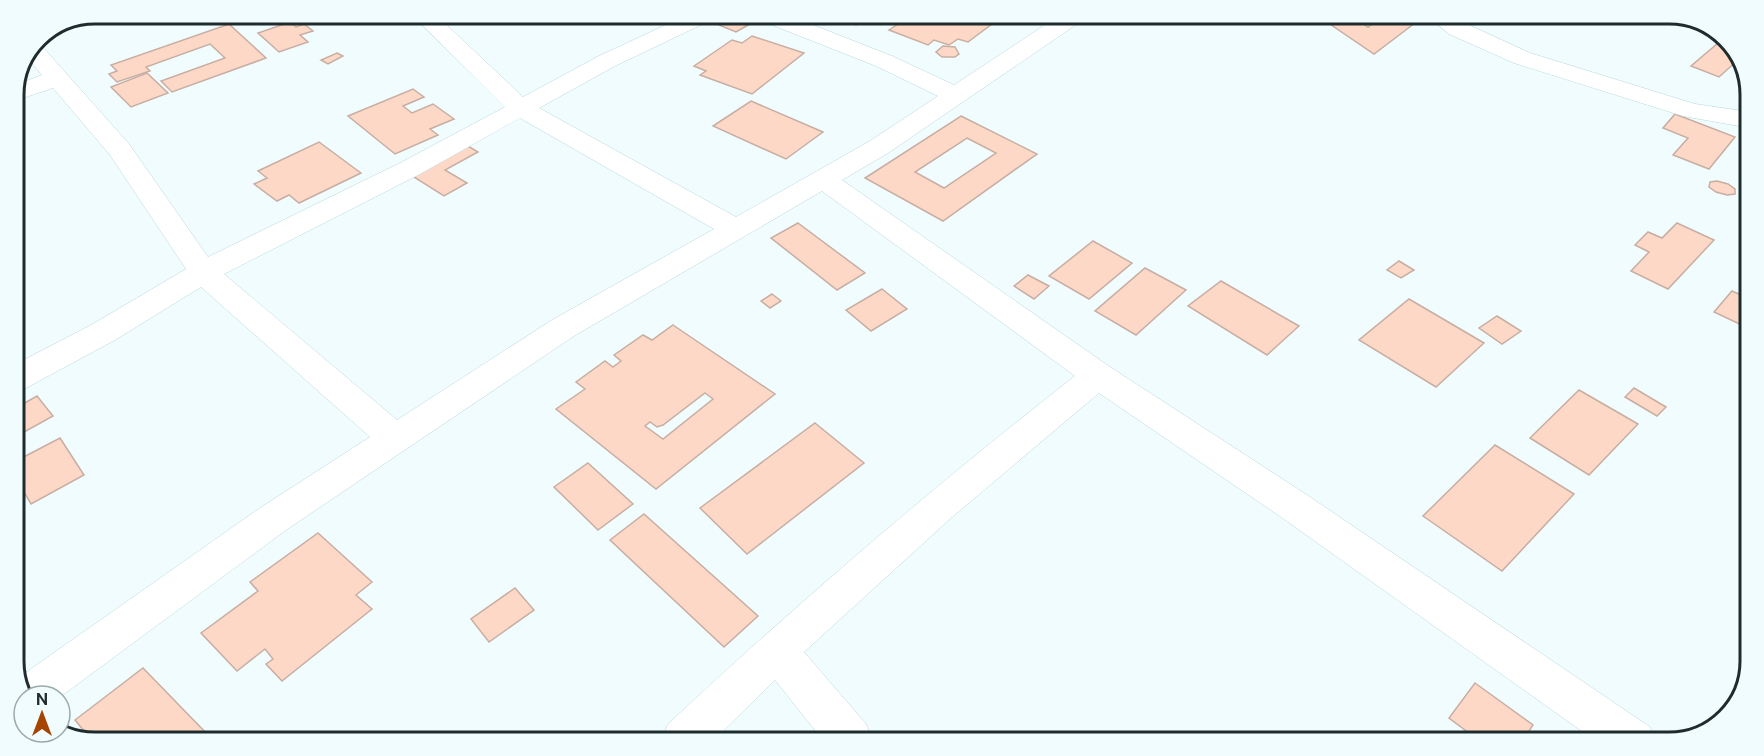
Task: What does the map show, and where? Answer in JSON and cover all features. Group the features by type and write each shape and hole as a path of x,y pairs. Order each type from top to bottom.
{"street":[{"path":"432,24 519,107 736,229"},
{"path":"24,374 104,332 203,272 411,168 519,107 685,24"},
{"path":"790,24 884,61 955,95"},
{"path":"44,684 273,519 563,328 879,147 1062,24"},
{"path":"1450,24 1522,58 1692,111 1740,118"},
{"path":"37,54 120,150 203,272 254,314 394,439"},
{"path":"24,90 57,78"},
{"path":"823,179 1098,376 1294,506 1620,732"},
{"path":"691,732 776,650 994,458 1098,376"},
{"path":"776,650 844,732"}],"building":[{"path":"229,24 266,58 172,92 161,81 225,58 210,44 146,67 150,71 117,82 109,74 117,71 111,65"},
{"path":"284,24 292,24 296,27 304,24 313,31 300,35 308,42 279,52 258,33"},
{"path":"716,24 750,24 736,32"},
{"path":"898,24 992,24 968,42 958,39 949,45 934,40 928,45 889,30"},
{"path":"1330,24 1363,24 1368,27 1372,24 1414,24 1374,54"},
{"path":"752,36 804,53 752,94 700,75 706,71 694,66 732,40 742,43"},
{"path":"1718,44 1733,64 1719,77 1691,66"},
{"path":"943,46 955,47 959,54 955,57 942,57 936,52"},
{"path":"337,53 343,56 328,64 321,60"},
{"path":"147,73 168,93 131,107 111,87"},
{"path":"413,89 424,97 403,106 412,113 433,104 454,119 430,129 438,135 395,154 348,116"},
{"path":"751,101 823,132 786,159 713,126"},
{"path":"1675,114 1735,137 1709,169 1673,155 1688,138 1663,128"},
{"path":"961,116 1037,154 943,221 865,178","holes":["967,138 996,153 944,188 915,172"]},
{"path":"319,142 361,173 299,203 289,195 277,201 254,184 267,178 258,171"},
{"path":"461,142 478,152 445,170 467,183 444,196 406,172"},
{"path":"1717,181 1735,189 1735,194 1727,195 1709,187 1710,182"},
{"path":"798,223 865,273 837,290 771,238"},
{"path":"1677,223 1714,240 1668,289 1631,271 1649,252 1635,245 1648,232 1662,238"},
{"path":"1093,241 1132,263 1089,299 1049,276"},
{"path":"1399,261 1414,270 1401,278 1387,270"},
{"path":"1145,268 1186,290 1136,335 1095,311"},
{"path":"1028,275 1049,286 1034,299 1014,286"},
{"path":"1221,281 1299,326 1267,355 1188,306"},
{"path":"882,289 907,309 871,331 846,310"},
{"path":"1732,291 1740,294 1740,324 1714,312"},
{"path":"772,294 781,301 770,308 761,301"},
{"path":"1409,299 1484,343 1436,387 1359,340"},
{"path":"1497,316 1521,331 1502,344 1479,328"},
{"path":"673,325 775,394 656,489 556,409 585,389 576,382 605,361 613,367 621,361 614,355 643,335 652,340","holes":["705,393 713,399 663,439 645,426 650,422 657,427 663,425"]},
{"path":"1634,388 1666,407 1657,416 1625,397"},
{"path":"1579,390 1638,424 1589,475 1530,438"},
{"path":"37,396 53,416 24,432 24,403"},
{"path":"815,423 864,463 747,554 700,508"},
{"path":"60,438 84,475 31,504 24,492 24,457"},
{"path":"1495,445 1574,494 1502,571 1423,516"},
{"path":"588,463 633,504 598,530 554,487"},
{"path":"644,514 758,616 724,647 610,540"},
{"path":"318,533 372,582 356,595 372,609 282,681 266,664 273,659 265,649 237,671 201,633 258,591 250,582"},
{"path":"515,588 534,610 489,642 471,619"},
{"path":"143,668 205,732 84,731 75,720"},
{"path":"1475,683 1533,725 1528,732 1468,732 1449,718"}]}
